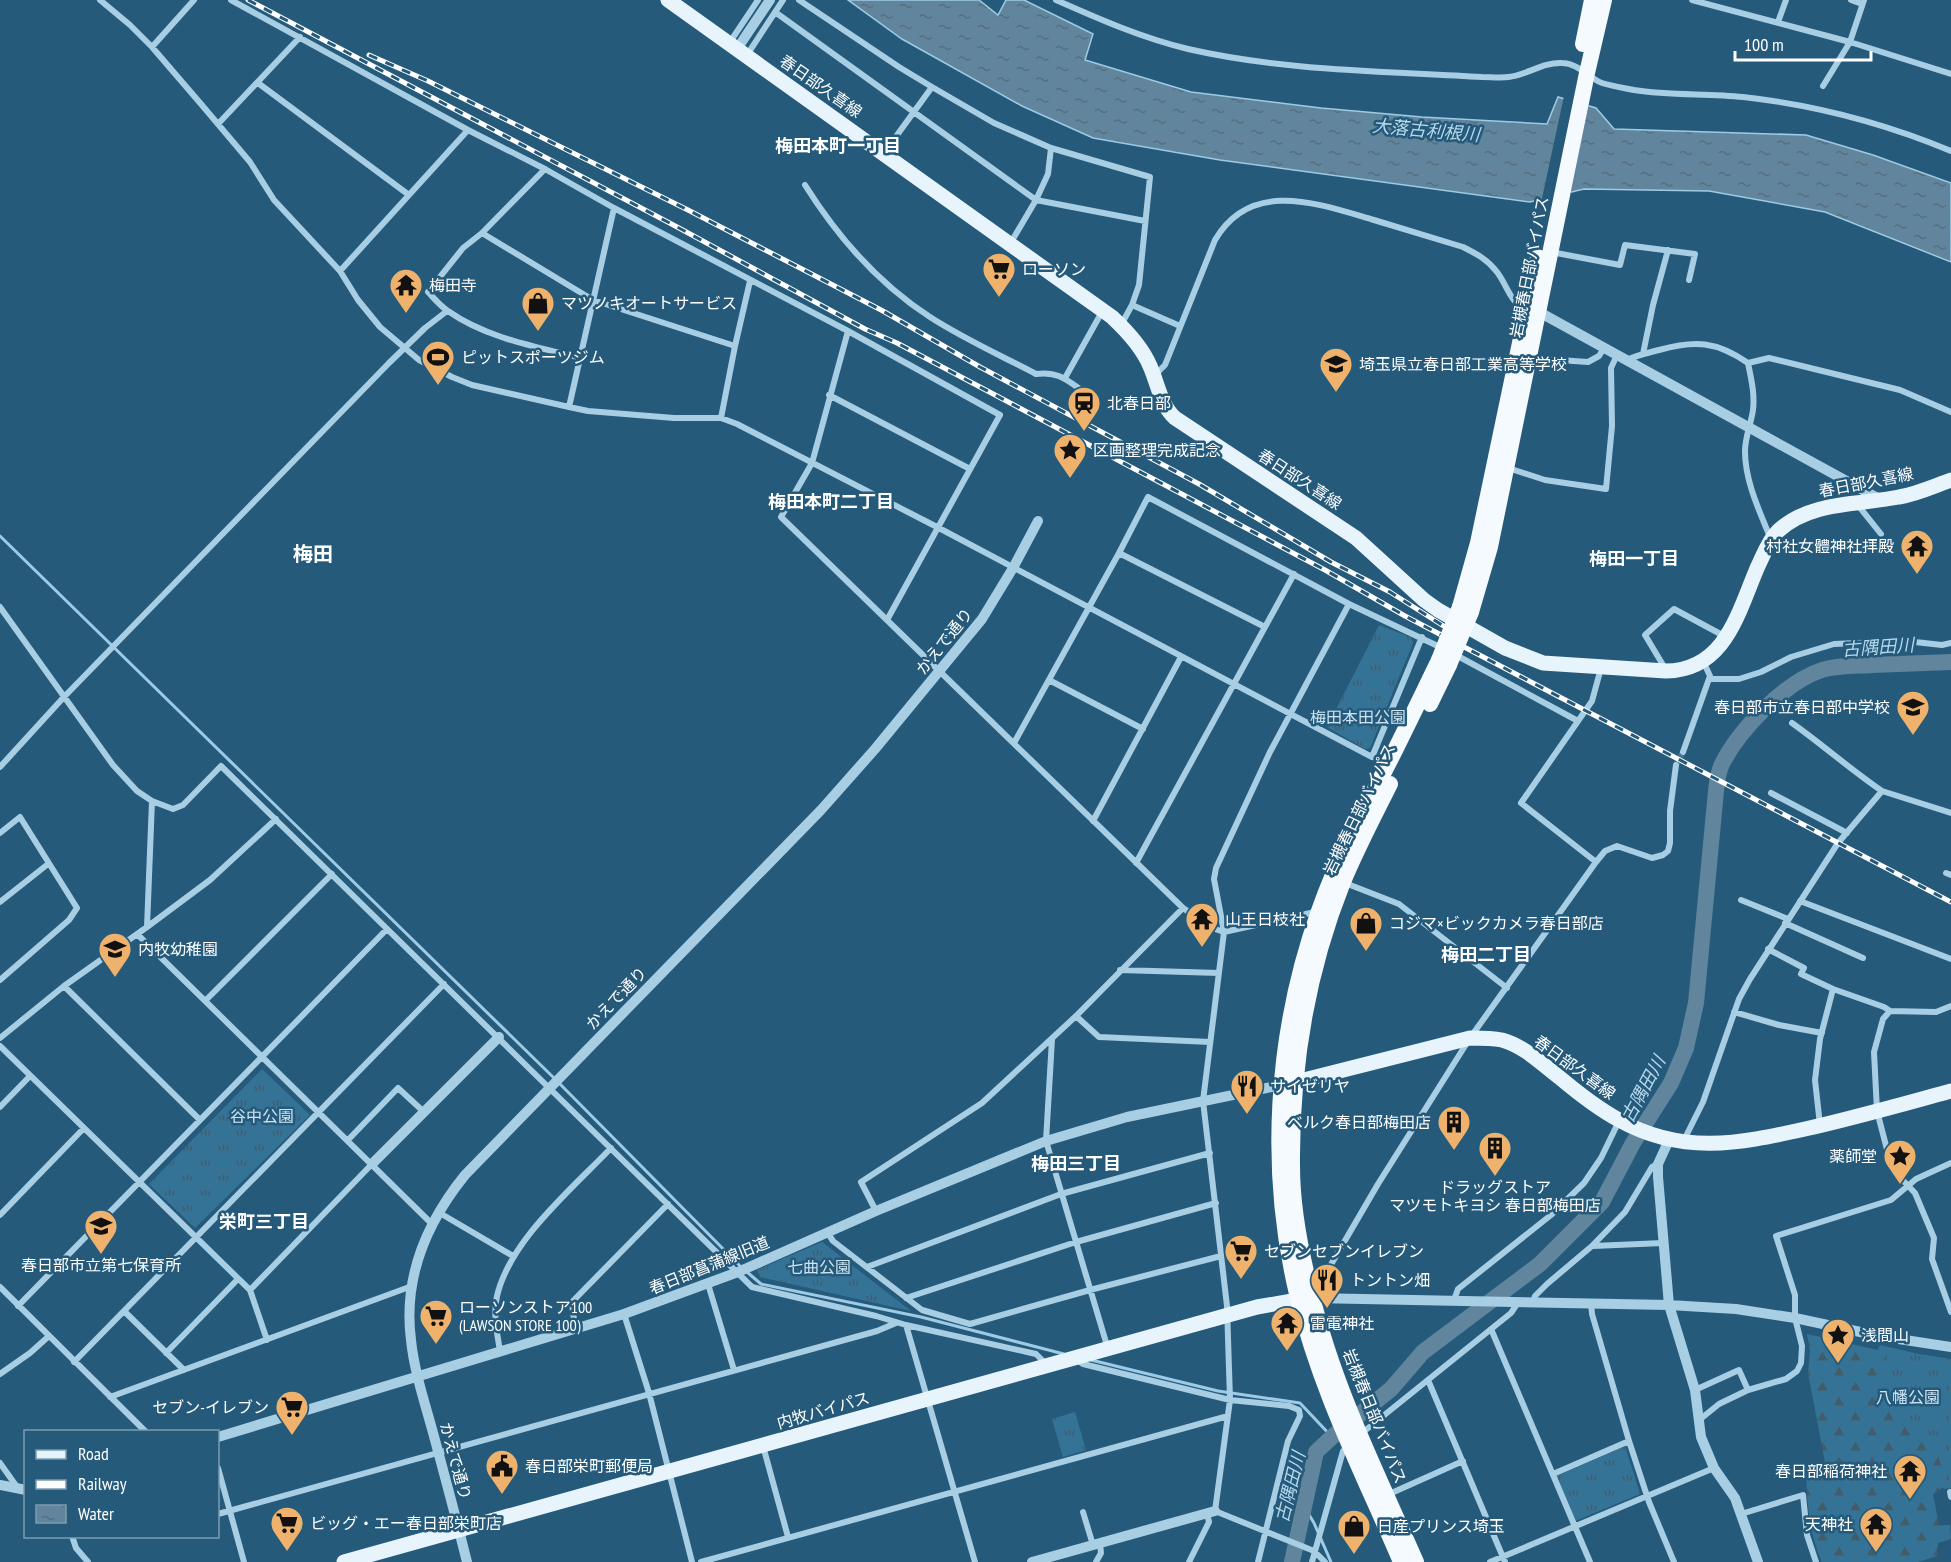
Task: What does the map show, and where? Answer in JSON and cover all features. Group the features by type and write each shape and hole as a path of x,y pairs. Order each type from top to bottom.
{"highway":[{"name":"岩槻春日部バイパス","path":"1465,609 1555,207 1582,70 1592,0"},
{"name":"岩槻春日部バイパス","path":"1582,70 1604,0"},
{"name":"岩槻春日部バイパス","path":"1288,1084 1312,978 1343,882 1444,662 1490,547 1529,357 1533,311 1550,252 1555,207"},
{"name":"岩槻春日部バイパス","path":"1401,1562 1337,1397 1305,1298 1293,1190 1288,1084 1292,1012 1301,971 1319,911 1348,840 1444,662"},
{"name":"岩槻春日部バイパス","path":"1354,1437 1387,1495 1416,1562"}],"main road":[{"name":"春日部久喜線","path":"668,0 1103,310 1121,325 1144,354 1164,404 1175,418 1356,538 1438,610 1531,660 1554,665 1601,669 1666,671 1684,669 1703,661 1713,654 1727,637 1771,539 1779,530 1800,516 1821,509 1902,497 1951,480"},
{"name":"春日部久喜線","path":"1288,1084 1470,1038 1501,1040 1533,1056 1600,1109 1619,1120 1644,1131 1672,1139 1722,1144 1820,1126 1951,1090"},
{"name":"内牧バイパス","path":"344,1562 1074,1358 1228,1316 1305,1298"}],"street":[{"path":"100,0 152,47 218,124 250,162 274,200 340,271 357,300 380,327 404,349 436,369 472,385 588,411 674,418 721,418 736,424 937,527 1372,757 1422,637"},
{"path":"152,47 194,0"},
{"path":"231,0 468,130 848,331 1000,416 887,620"},
{"path":"738,49 757,0"},
{"path":"738,49 770,0"},
{"path":"738,49 775,12 783,0"},
{"path":"800,0 899,67 994,123 1051,148 1150,177 1139,285 1132,305 1121,325"},
{"path":"1056,0 1124,30 1185,48 1242,60 1482,77 1510,77 1548,65 1564,63 1582,70 1603,83 1635,90 1668,94 1742,97 1797,105 1859,118 1951,151"},
{"path":"1692,0 1850,42 1951,74"},
{"path":"1778,22 1786,0"},
{"path":"1823,86 1850,42 1863,2 1851,0"},
{"path":"775,12 1036,200 1145,221"},
{"path":"218,124 300,37"},
{"path":"258,83 409,195"},
{"path":"884,153 932,87"},
{"path":"340,271 468,130"},
{"path":"1010,244 1036,200 1048,174 1051,148"},
{"path":"545,169 482,233 463,248 428,292 447,311 477,327 530,345 581,358"},
{"path":"805,185 816,203 872,271 908,302 959,334 1036,374 1049,372 1065,378 1084,392"},
{"path":"1154,375 1165,365 1215,240 1222,228 1244,210 1277,201 1307,202 1463,247 1483,257 1491,264 1515,302 1882,500"},
{"path":"569,407 614,208"},
{"path":"482,233 593,300 735,346"},
{"path":"1550,252 1620,265 1625,245 1695,254 1689,280"},
{"path":"1643,354 1668,250"},
{"path":"721,418 750,281"},
{"path":"1132,305 1180,326"},
{"path":"1065,378 1103,310"},
{"path":"0,767 63,698 404,349 425,328 447,311"},
{"path":"848,331 812,463 781,517 1183,908 1212,928 1224,932 1319,911"},
{"path":"1507,467 1545,480 1606,489 1612,426 1611,368 1622,358 1678,344 1706,343 1730,351 1748,363 1753,410 1744,448 1745,464 1753,496 1771,539"},
{"path":"1529,357 1588,362 1599,356 1604,348"},
{"path":"1748,363 1769,358 1900,390 1951,412"},
{"path":"829,395 970,469"},
{"path":"1014,743 1148,497 1349,604 1422,637 1578,721"},
{"path":"1857,503 1881,534"},
{"name":"かえで通り","path":"468,1562 418,1376 410,1337 412,1286 420,1251 437,1212 465,1175 821,810 875,749 982,619 1038,521"},
{"path":"1119,553 1263,626"},
{"path":"1136,863 1263,626 1294,574"},
{"path":"1189,1562 1209,1522 1230,1400 1228,1316 1203,1101 1224,932 1214,879 1216,868 1289,714 1349,604"},
{"path":"0,607 63,698 113,765 136,790 152,801 173,809 183,805 221,766 752,1287 876,1316 896,1323 1036,1354 1047,1366"},
{"path":"1666,671 1645,635 1674,609 1727,637"},
{"path":"1709,679 1738,679 1761,672 1791,657 1834,644 1906,641 1942,645 1951,643"},
{"path":"1093,820 1181,657"},
{"path":"1683,752 1710,676 1703,661"},
{"path":"1596,862 1521,803 1592,702 1601,669"},
{"path":"1049,680 1143,729"},
{"path":"1792,723 1823,744 1856,774 1882,791 1951,813"},
{"path":"1305,1298 1470,1038 1596,862 1605,851 1617,846 1652,858 1668,851 1676,765"},
{"path":"1758,1562 1735,1498 1714,1468 1701,1437 1695,1390 1669,1305 1658,1164 1672,1139 1709,1086 1739,999 1768,949 1846,833 1882,791"},
{"path":"1772,793 1846,833"},
{"path":"147,927 152,801"},
{"path":"0,833 20,817 77,908 69,920 0,980"},
{"path":"0,1038 64,986 210,880 276,819"},
{"path":"0,902 48,864"},
{"path":"205,1001 332,874"},
{"path":"1343,882 1398,904 1507,988"},
{"path":"1741,900 1863,958"},
{"path":"1800,901 1951,959"},
{"path":"876,1211 861,1182 982,1103 1076,1016 1183,908"},
{"path":"18,1305 387,929"},
{"path":"137,934 431,1223"},
{"path":"1768,949 1804,968 1801,974 1890,1011 1936,1012 1951,1006"},
{"path":"1120,970 1219,973"},
{"path":"75,1362 444,984"},
{"path":"64,986 200,1120"},
{"path":"1820,1126 1815,1080 1822,1034 1833,989"},
{"path":"1890,1011 1883,1019 1874,1052 1877,1111 1890,1161 1896,1173 1915,1193 1934,1238 1932,1259 1951,1312"},
{"path":"1734,1012 1822,1034"},
{"path":"1076,1016 1099,1037 1210,1042"},
{"path":"250,1290 499,1037"},
{"path":"1052,1038 1046,1141 1108,1349"},
{"path":"0,1046 250,1290 267,1340"},
{"path":"0,1107 30,1076"},
{"name":"春日部菖蒲線旧道","path":"219,1437 576,1330 708,1284 1046,1141 1097,1125 1288,1084"},
{"path":"348,1140 398,1088 424,1112"},
{"path":"1459,1300 1458,1289 1551,1215 1584,1183 1601,1158 1619,1120"},
{"path":"0,1215 84,1128"},
{"path":"500,1351 496,1322 497,1296 513,1256 536,1226 611,1148"},
{"path":"867,1268 1061,1194 1210,1153"},
{"path":"1698,1420 1719,1404 1748,1390 1786,1379 1797,1371 1801,1363 1802,1346 1796,1318 1795,1295 1776,1236 1891,1200 1908,1184 1951,1163"},
{"path":"1533,1302 1535,1296 1547,1284 1592,1246 1625,1212 1652,1167 1658,1164"},
{"path":"906,1298 1076,1242 1216,1203"},
{"path":"576,1330 572,1302 668,1204"},
{"path":"437,1212 513,1256"},
{"path":"827,1232 833,1241 922,1310 970,1324 1221,1256"},
{"path":"1592,1246 1663,1244"},
{"path":"166,1353 238,1279"},
{"path":"708,1284 734,1370"},
{"path":"110,1397 412,1286"},
{"path":"0,1287 145,1430"},
{"path":"1305,1298 1516,1301 1736,1309 1951,1347"},
{"path":"1312,1562 1313,1550 1343,1451 1354,1437 1511,1313 1516,1301"},
{"path":"1591,1303 1592,1314 1629,1441 1647,1495 1674,1562"},
{"path":"124,1311 184,1370"},
{"path":"624,1314 649,1393 692,1562"},
{"path":"219,1514 877,1331 896,1323"},
{"path":"906,1325 975,1562"},
{"path":"1491,1329 1590,1562"},
{"path":"0,1374 49,1336"},
{"path":"1074,1358 1083,1364 1230,1400 1289,1406 1300,1412 1288,1441 1258,1562"},
{"path":"1695,1390 1739,1370 1748,1390"},
{"path":"1428,1380 1504,1559"},
{"path":"700,1562 1228,1416"},
{"path":"1553,1474 1629,1441"},
{"path":"763,1446 788,1537"},
{"path":"1387,1495 1463,1461"},
{"path":"0,1463 22,1490"},
{"path":"1490,1562 1504,1559 1575,1526 1714,1468"},
{"path":"219,1472 244,1562"},
{"path":"0,1485 22,1490"},
{"path":"1950,1492 1951,1497"},
{"path":"1741,1514 1803,1494 1807,1535 1816,1562"},
{"path":"1083,1512 1101,1553 1096,1562"},
{"path":"1032,1562 1211,1512 1267,1530 1313,1550 1324,1562"},
{"path":"73,1538 76,1548 88,1562"}],"green space":[{"name":"梅田本田公園","path":"1379,625 1412,638 1413,643 1370,748 1365,749 1327,727"},
{"name":"谷中公園","path":"262,1069 310,1115 195,1228 149,1184"},
{"name":"七曲公園","path":"822,1242 911,1311 760,1277 757,1270"},
{"path":"1807,1334 1887,1352 1884,1382 1887,1405 1890,1411 1899,1418 1919,1422 1924,1427 1936,1451 1947,1485 1933,1494 1939,1525 1950,1525 1951,1539 1938,1543 1937,1556 1918,1562 1822,1562 1811,1529 1807,1494 1806,1471 1825,1462 1808,1373 1810,1351"},
{"name":"八幡公園","path":"1880,1345 1951,1359 1951,1488 1945,1489 1935,1484 1865,1375"},
{"path":"1075,1412 1086,1450 1063,1457 1052,1419"},
{"path":"1625,1446 1640,1494 1575,1521 1555,1477"}],"water":[{"name":"大落古利根川","path":"848,0 979,0 998,15 1006,0 1024,0 1093,34 1085,60 1191,92 1321,108 1422,117 1547,124 1558,97 1596,108 1614,129 1806,135 1873,155 1951,183 1951,262 1825,212 1709,191 1584,189 1530,202 1220,160 1093,138 1022,106 902,39"}],"pier":[{"path":"1564,96 1589,103 1570,196 1541,203"}],"waterway":[{"path":"0,536 554,1078"},
{"name":"古隅田川","path":"1292,1562 1316,1452 1391,1389 1423,1352 1540,1264 1602,1202 1633,1143 1671,1083 1686,1048 1696,1003 1718,777 1722,764 1740,737 1751,722 1779,696 1793,685 1822,670 1847,666 1951,662"},
{"path":"559,1083 742,1268"},
{"path":"747,1272 761,1284 921,1317 1064,1354"},
{"path":"1091,1360 1218,1391 1300,1403 1332,1437"},
{"path":"1305,1508 1331,1562"}],"tunnel":[{"path":"1676,765 1683,752"}],"railway":[{"path":"248,0 865,329 897,343 1325,570 1405,616 1951,902"},
{"path":"369,55 428,81 688,210 883,311 980,367 1199,484 1331,562 1390,592 1464,639"}],"place":[{"name":"ローソン","path":"999,298"},
{"name":"梅田寺","path":"406,314"},
{"name":"マツノキオートサービス","path":"538,332"},
{"name":"ピットスポーツジム","path":"438,386"},
{"name":"埼玉県立春日部工業高等学校","path":"1336,393"},
{"name":"北春日部","path":"1084,432"},
{"name":"区画整理完成記念","path":"1070,479"},
{"name":"村社女體神社拝殿","path":"1917,575"},
{"name":"春日部市立春日部中学校","path":"1913,736"},
{"name":"山王日枝社","path":"1202,948"},
{"name":"コジマ×ビックカメラ春日部店","path":"1366,952"},
{"name":"内牧幼稚園","path":"115,978"},
{"name":"サイゼリヤ","path":"1247,1115"},
{"name":"ベルク春日部梅田店","path":"1454,1151"},
{"name":"ドラッグストア マツモトキヨシ 春日部梅田店","path":"1495,1177"},
{"name":"薬師堂","path":"1900,1185"},
{"name":"春日部市立第七保育所","path":"101,1255"},
{"name":"セブンセブンイレブン","path":"1241,1280"},
{"name":"トントン畑","path":"1327,1309"},
{"name":"ローソンストア100 (LAWSON STORE 100)","path":"436,1345"},
{"name":"雷電神社","path":"1287,1352"},
{"name":"浅間山","path":"1838,1364"},
{"name":"セブン-イレブン","path":"292,1436"},
{"name":"春日部栄町郵便局","path":"502,1495"},
{"name":"春日部稲荷神社","path":"1910,1500"},
{"name":"ビッグ・エー春日部栄町店","path":"287,1552"},
{"name":"天神社","path":"1876,1553"},
{"name":"日産プリンス埼玉","path":"1354,1555"}],"district":[{"name":"梅田本町一丁目","path":"838,145"},
{"name":"梅田本町二丁目","path":"831,501"},
{"name":"梅田","path":"313,554"},
{"name":"梅田一丁目","path":"1634,558"},
{"name":"梅田二丁目","path":"1486,954"},
{"name":"梅田三丁目","path":"1076,1163"},
{"name":"栄町三丁目","path":"264,1221"}]}
